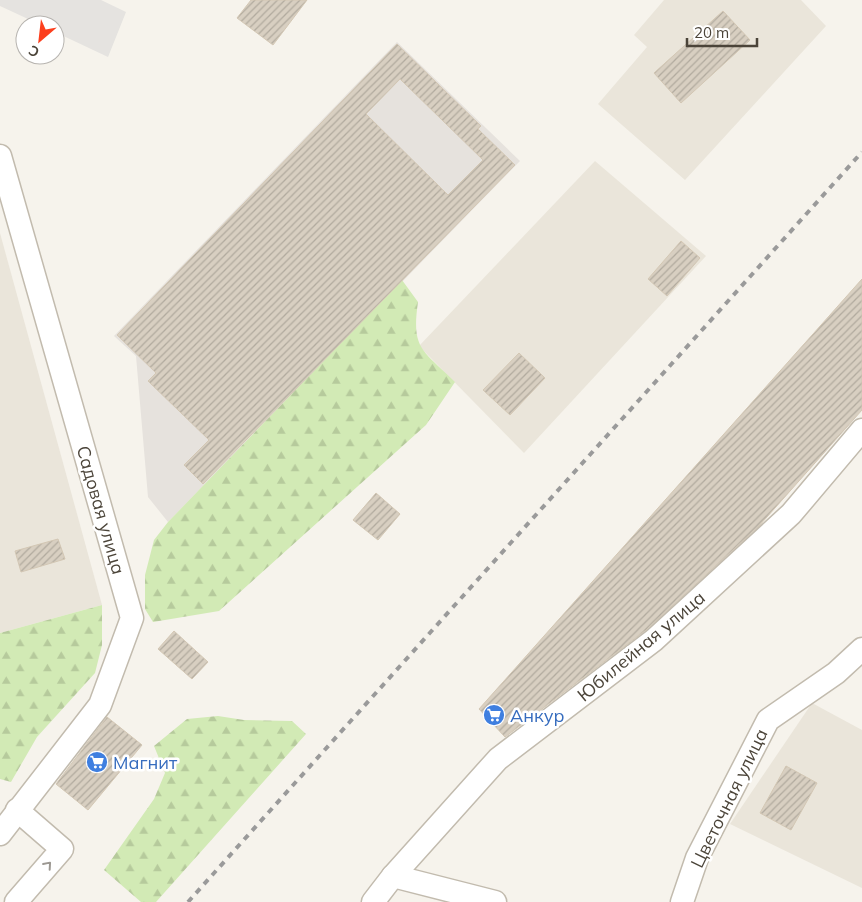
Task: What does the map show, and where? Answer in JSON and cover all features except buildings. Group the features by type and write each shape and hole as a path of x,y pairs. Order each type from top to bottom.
{"street":[{"name":"Садовая улица","path":"0,156 132,618 100,705 0,834"},
{"name":"Юбилейная улица","path":"373,902 393,876 498,759 654,640 792,514 862,430"},
{"name":"Цветочная улица","path":"682,902 697,858 768,720 836,672 862,649"},
{"path":"16,902 62,849 17,810"},
{"path":"393,876 495,902"}],"shaded area":[{"path":"0,0 101,0 126,12 108,57 65,37 65,15 19,15 0,6"},
{"path":"664,0 801,0 826,26 685,180 598,104 647,47 634,35"},
{"path":"397,42 520,161 168,522 148,497 136,356 114,336"},
{"path":"595,161 706,256 524,453 419,346"},
{"path":"0,233 102,605 0,633"},
{"path":"812,703 862,730 862,888 730,824"}],"green space":[{"path":"402,280 418,302 416,330 422,348 455,382 426,425 219,611 153,622 145,609 145,575 154,540 168,522"},
{"path":"102,605 102,645 95,673 37,737 11,782 0,779 0,633"},
{"path":"218,716 244,720 292,721 306,734 156,902 141,902 104,870 154,799 165,773 154,746 187,719"}],"railway":[{"path":"188,902 862,152"}],"place":[{"name":"Анкур","path":"494,715"},
{"name":"Магнит","path":"97,762"}]}
